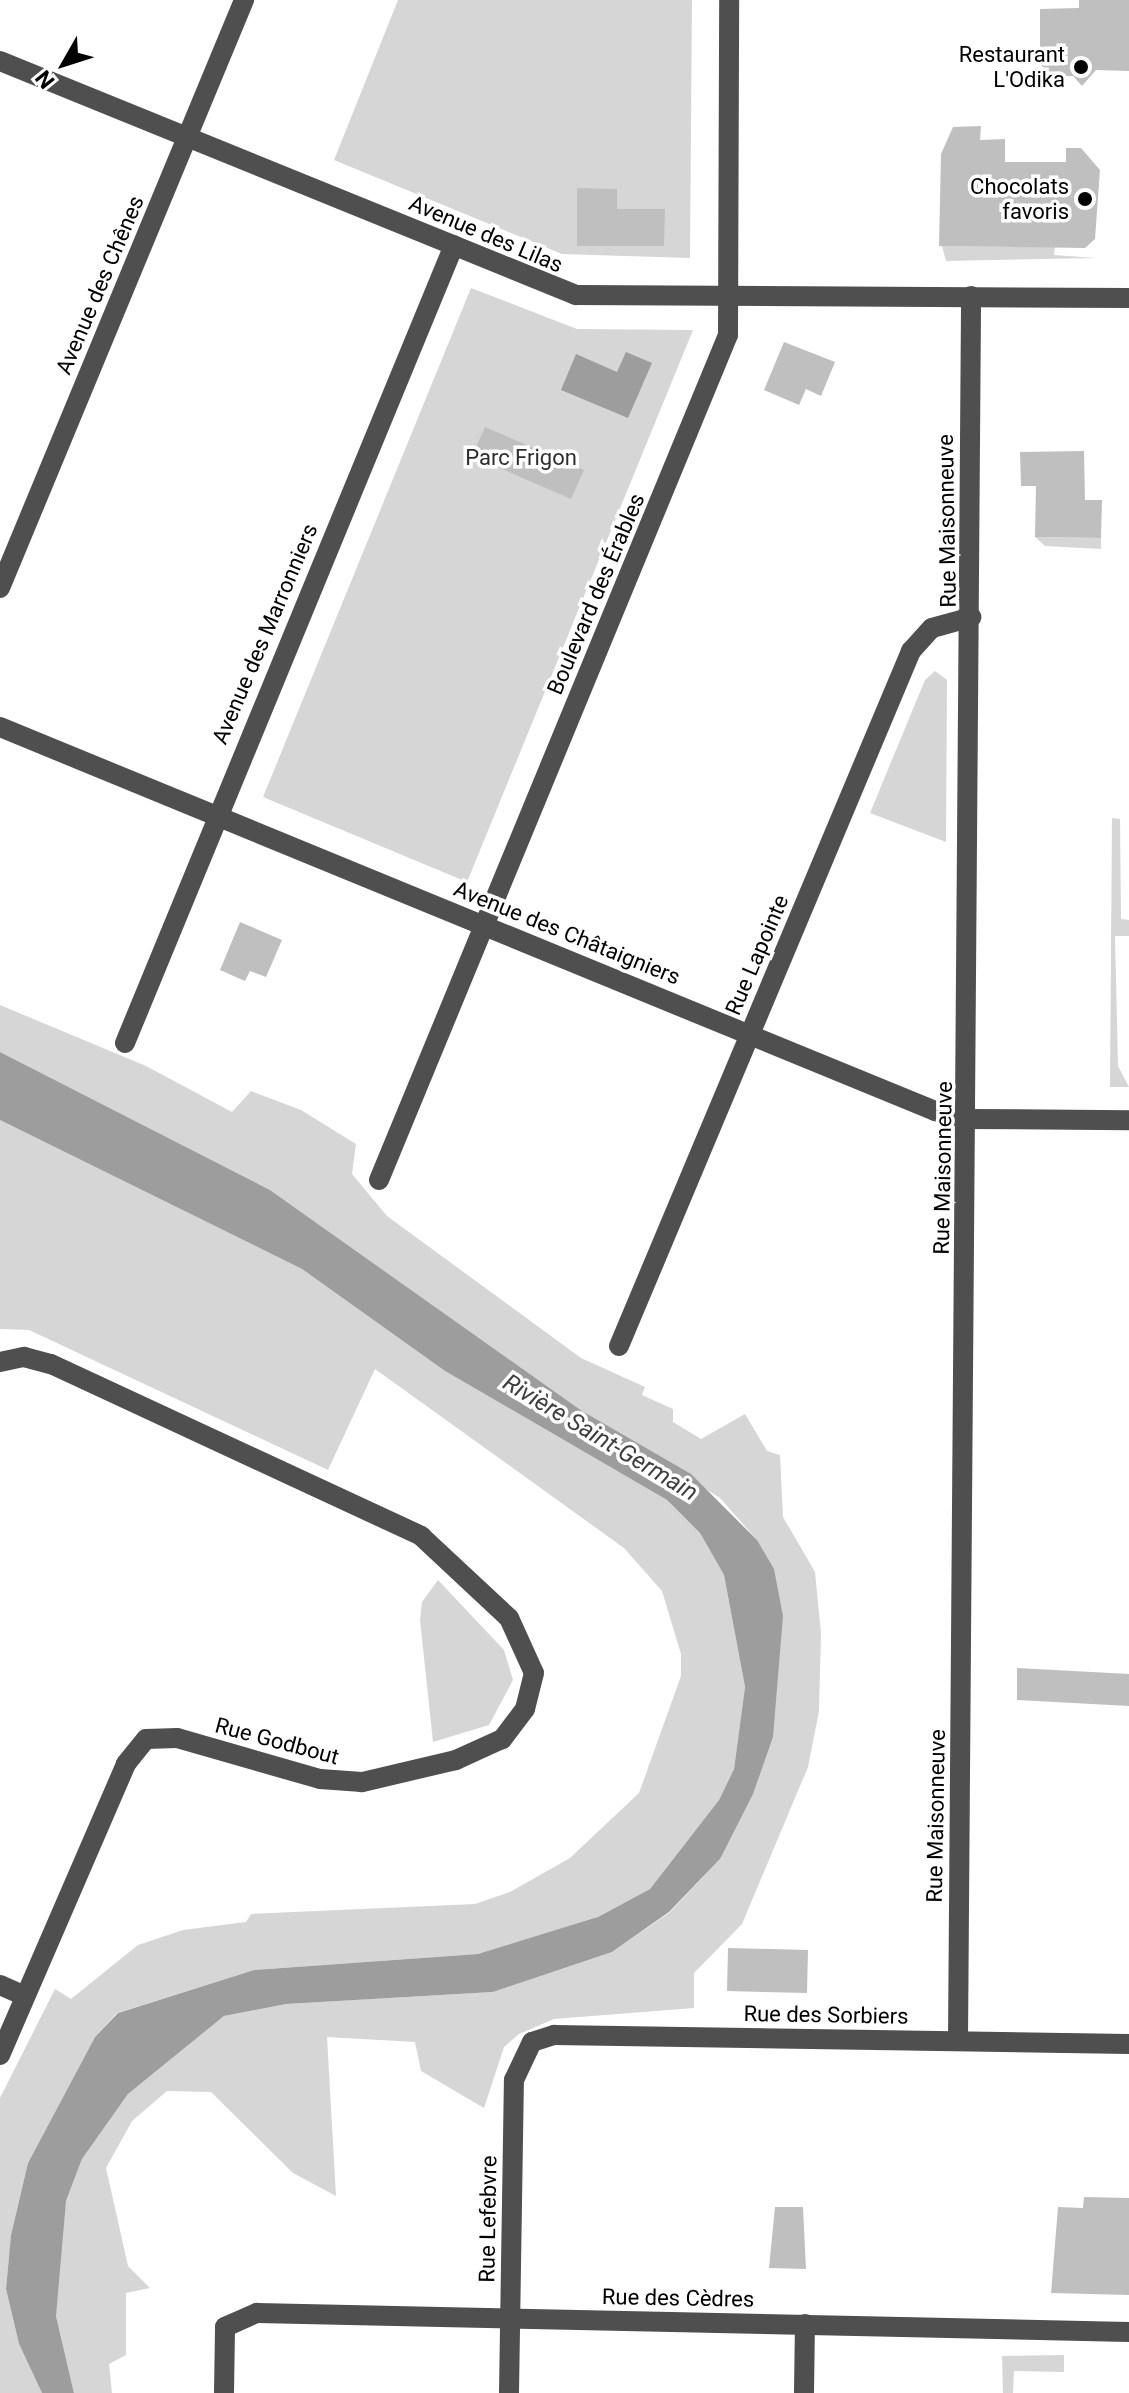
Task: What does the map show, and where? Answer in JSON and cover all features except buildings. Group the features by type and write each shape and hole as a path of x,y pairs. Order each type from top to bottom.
{"street":[{"name":"Avenue des Chênes","path":"0,588 244,0"},
{"name":"Boulevard des Érables","path":"379,1180 728,335 729,0"},
{"name":"Avenue des Lilas","path":"0,61 576,295 728,293 1129,298"},
{"name":"Avenue des Marronniers","path":"125,1043 215,816 454,245"},
{"name":"Rue Maisonneuve","path":"958,2040 972,617 971,296"},
{"name":"Rue Lapointe","path":"619,1346 912,647 944,621 972,617"},
{"name":"Avenue des Châtaigniers","path":"0,727 967,1119 1129,1120"},
{"name":"Rue Godbout","path":"0,1362 24,1357 51,1364 421,1536 509,1618 534,1673 525,1709 502,1739 456,1760 362,1782 320,1779 177,1738 146,1739 126,1764 0,2055"},
{"path":"0,1985 25,1996"},
{"name":"Rue des Sorbiers","path":"525,2048 554,2035 1129,2044"},
{"name":"Rue Lefebvre","path":"509,2393 514,2080 525,2048"},
{"name":"Rue des Cèdres","path":"224,2393 228,2322 267,2313 1129,2332"},
{"path":"804,2393 805,2324"}],"green space":[{"path":"398,0 692,0 690,258 562,254 334,160"},
{"path":"942,246 1055,247 1054,255 1096,258 946,261"},
{"name":"Parc Frigon","path":"471,288 577,329 693,330 467,882 263,797"},
{"path":"1035,537 1101,538 1101,549 1045,546"},
{"path":"935,671 947,680 946,842 870,813 925,680"},
{"path":"1112,818 1120,819 1121,919 1129,920 1129,936 1115,936 1118,1066 1129,1087 1110,1087"},
{"path":"0,1005 146,1066 232,1112 251,1091 301,1110 356,1144 352,1174 387,1216 581,1358 645,1387 642,1395 673,1409 673,1422 701,1439 745,1414 767,1451 780,1455 783,1517 815,1572 821,1633 819,1711 808,1767 742,1924 694,1973 694,2008 554,2019 519,2034 504,2047 484,2108 421,2071 415,2042 327,2037 336,2196 293,2173 211,2092 167,2091 132,2121 106,2168 128,2266 150,2288 126,2293 126,2355 109,2364 112,2393 74,2393 56,2316 57,2261 66,2201 82,2159 128,2094 224,2016 286,2004 493,1992 612,1952 669,1913 720,1859 773,1737 757,1540 720,1498 582,1411 270,1190 0,1052"},
{"path":"0,1120 302,1269 445,1371 667,1500 700,1533 724,1575 745,1687 734,1769 719,1800 650,1889 598,1917 529,1944 478,1954 254,1970 117,2013 95,2037 28,2163 11,2235 6,2289 19,2344 42,2393 0,2393 0,2098 55,1989 71,1999 138,1945 183,1930 246,1922 251,1914 475,1904 510,1892 570,1858 639,1793 681,1676 681,1654 662,1591 624,1548 375,1369 328,1470 29,1330 0,1329"},
{"path":"438,1580 504,1650 513,1680 489,1725 433,1742 420,1620 422,1602"},
{"path":"1064,2355 1064,2372 1014,2371 1013,2393 1003,2393 1002,2356"}],"water":[{"path":"626,352 652,363 628,418 561,390 576,354 617,372"},
{"name":"Rivière Saint-Germain","path":"0,1052 270,1190 582,1411 691,1474 757,1540 774,1569 783,1616 773,1737 753,1794 720,1859 669,1912 612,1952 493,1992 286,2004 224,2016 128,2094 82,2159 66,2201 56,2316 74,2393 42,2393 19,2344 6,2289 11,2235 28,2163 95,2037 118,2013 254,1970 478,1954 598,1917 650,1889 719,1800 734,1769 745,1687 724,1575 700,1533 667,1500 445,1371 302,1269 0,1120"}],"place":[{"name":"Restaurant L'Odika","path":"1081,67"},
{"name":"Chocolats favoris","path":"1085,199"}]}
